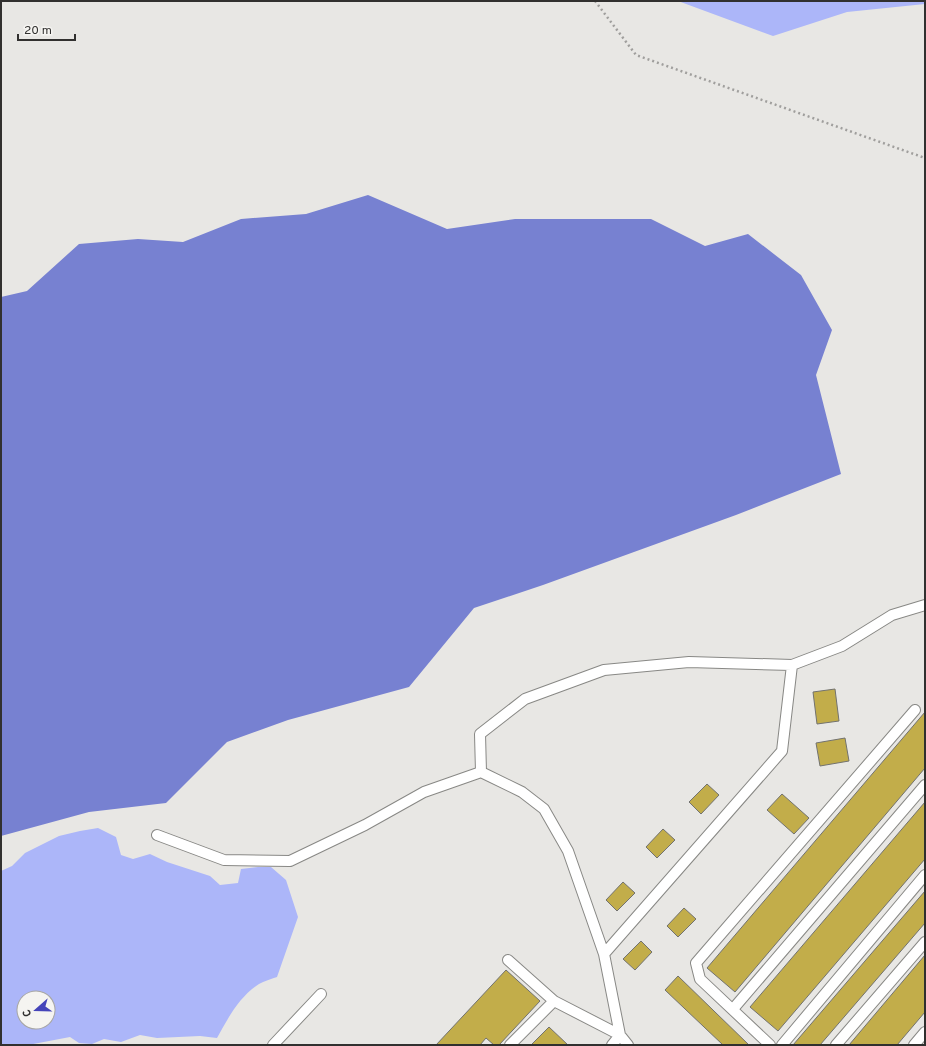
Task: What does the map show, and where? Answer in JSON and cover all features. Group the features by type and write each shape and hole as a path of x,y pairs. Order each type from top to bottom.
{"lane":[{"path":"481,772 480,734 524,699 604,670 689,662 792,665 842,646 892,615 925,605"},
{"path":"604,954 782,752 792,665"},
{"path":"770,1045 700,979 696,963 915,710"},
{"path":"157,835 224,860 290,861 365,825 424,792 481,772 522,792 544,808 568,852 604,954 620,1035 612,1045"},
{"path":"732,1009 925,784"},
{"path":"782,1045 925,875"},
{"path":"836,1045 925,942"},
{"path":"508,960 554,1001 620,1035 628,1045"},
{"path":"273,1045 321,994"},
{"path":"510,1045 554,1001"},
{"path":"914,1045 925,1032"}],"path":[{"path":"595,1 636,54 925,158"}],"shaded area":[{"path":"678,1 925,1 925,4 847,12 773,36"},
{"path":"368,195 447,229 515,219 651,219 705,246 748,234 801,275 832,330 816,375 841,474 736,515 543,585 474,608 409,687 288,720 227,742 166,803 89,812 1,836 1,297 27,291 79,244 138,239 183,242 241,219 306,214"},
{"path":"98,828 116,837 121,855 133,859 150,854 167,862 210,876 220,885 238,883 241,869 271,867 286,880 298,917 277,977 259,984 246,995 235,1008 217,1038 200,1036 157,1038 140,1035 121,1042 104,1039 92,1044 79,1043 70,1037 28,1045 1,1045 1,871 12,866 25,853 59,836"}],"building":[{"path":"835,689 839,721 817,724 813,692"},
{"path":"925,712 925,768 735,992 707,968"},
{"path":"845,738 849,761 820,766 816,743"},
{"path":"707,784 719,795 701,814 689,802"},
{"path":"782,794 809,818 794,834 767,810"},
{"path":"925,802 925,859 778,1031 750,1007"},
{"path":"663,829 675,840 657,858 646,847"},
{"path":"623,882 635,893 617,911 606,900"},
{"path":"925,891 925,923 820,1045 793,1045"},
{"path":"684,908 696,919 678,937 667,926"},
{"path":"641,941 652,952 635,970 623,959"},
{"path":"925,955 925,1012 897,1045 849,1045"},
{"path":"506,970 540,1001 499,1045 494,1045 486,1038 480,1045 436,1045"},
{"path":"678,976 749,1045 723,1045 665,990"},
{"path":"549,1027 568,1045 531,1045"}]}
